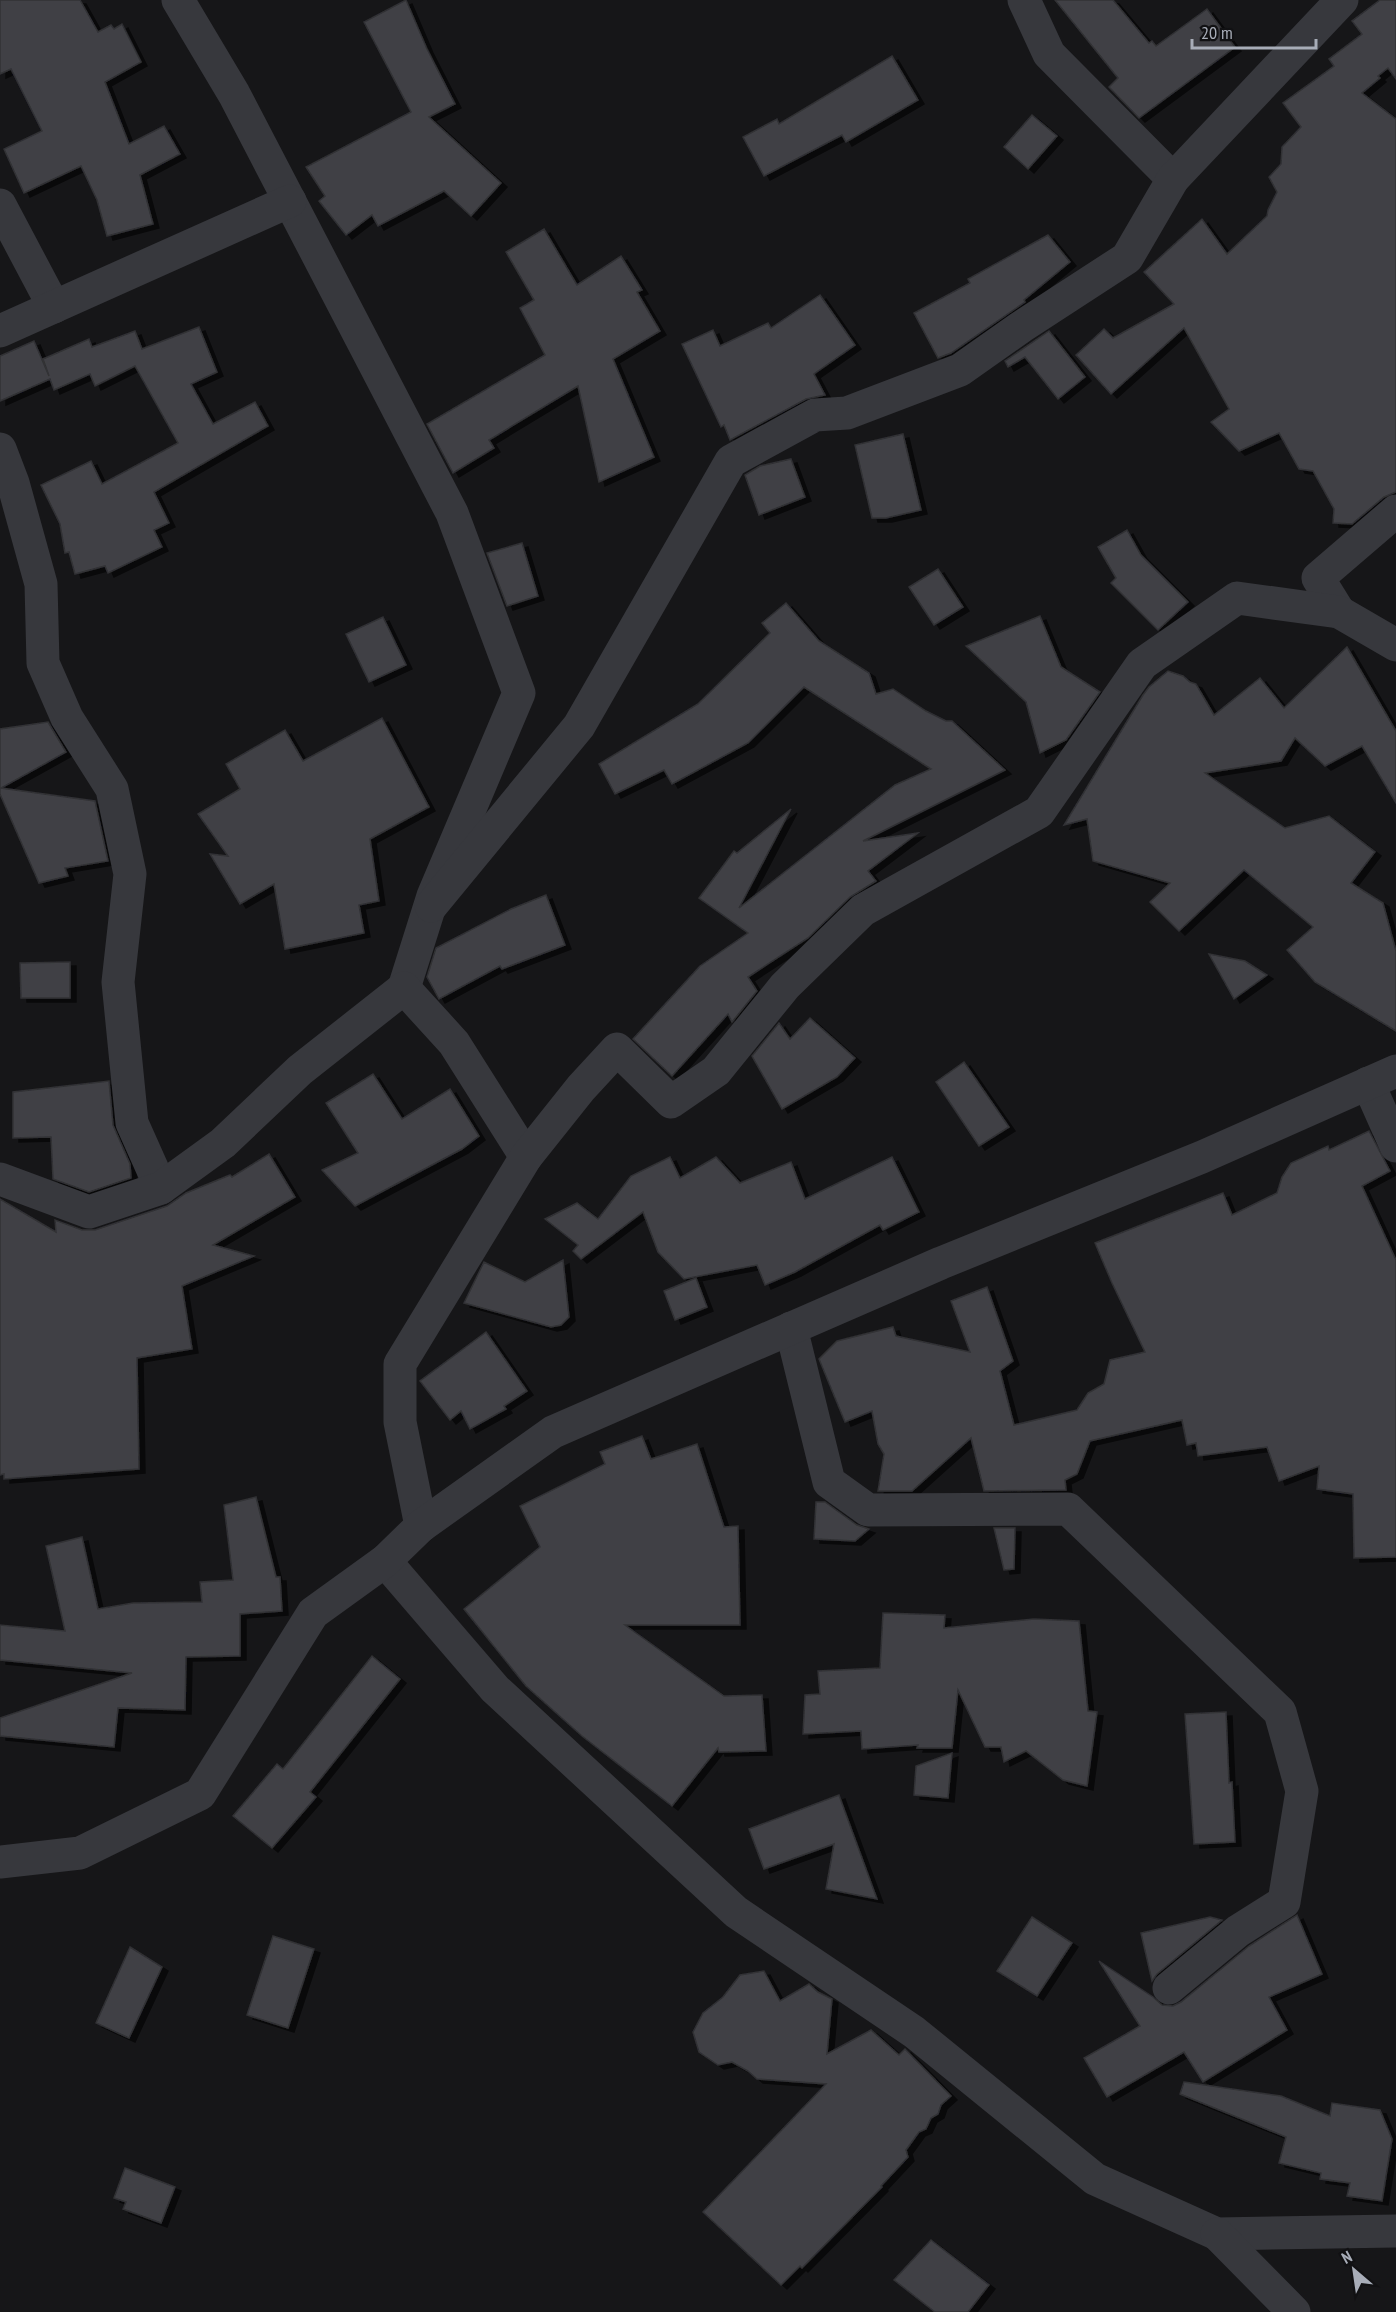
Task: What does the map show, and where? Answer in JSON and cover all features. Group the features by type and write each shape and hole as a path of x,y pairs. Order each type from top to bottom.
{"street":[{"path":"0,1179 89,1212 161,1188 223,1143 300,1070 404,988 431,906 519,693 452,513 234,94 178,0"},
{"path":"1024,0 1048,54 1173,179"},
{"path":"431,906 579,726 730,461 815,415 847,413 960,370 1127,258 1173,179 1342,0"},
{"path":"0,331 290,201"},
{"path":"0,205 54,307"},
{"path":"0,449 13,483 41,584 43,663 67,718 112,789 130,874 117,982 132,1123 161,1188"},
{"path":"1339,612 1318,578 1396,511"},
{"path":"422,1526 400,1422 400,1364 526,1157 581,1088 617,1049 670,1102 716,1071 785,986 863,910 1039,812 1142,664 1237,598 1339,612 1396,645"},
{"path":"404,988 454,1043 526,1157"},
{"path":"0,1862 80,1852 200,1794 313,1613 385,1561 422,1526 553,1432 940,1263 1202,1157 1382,1077 1396,1146"},
{"path":"791,1328 829,1482 868,1510 1068,1509 1280,1712 1302,1791 1284,1902 1238,1931 1169,1988"},
{"path":"385,1561 495,1689 736,1912 915,2032 1095,2179 1217,2234 1294,2312"},
{"path":"1217,2234 1396,2231"}],"building":[{"path":"0,0 80,0 98,32 111,25 114,29 122,24 141,62 105,82 129,144 164,126 180,154 140,175 153,224 107,236 97,200 81,166 24,193 4,149 42,131 11,69 0,74"},
{"path":"406,0 427,49 455,104 429,117 501,183 471,216 444,191 378,226 372,215 346,235 319,201 325,196 306,167 411,112 364,22"},
{"path":"1055,0 1113,0 1149,43 1152,41 1156,46 1207,9 1235,47 1139,118 1109,87 1118,78"},
{"path":"1380,0 1396,0 1396,79 1388,68 1362,93 1396,119 1396,492 1384,497 1352,524 1333,523 1334,509 1313,471 1299,469 1279,433 1239,451 1211,422 1229,409 1184,328 1111,394 1076,355 1104,329 1113,338 1174,304 1144,272 1202,219 1227,254 1267,216 1277,192 1269,177 1281,164 1282,147 1301,127 1283,103 1334,66 1329,59 1362,34 1352,21"},
{"path":"892,56 918,100 846,142 842,135 764,176 743,137 777,119 779,124"},
{"path":"1032,115 1057,136 1028,169 1004,147"},
{"path":"544,229 577,285 621,256 642,290 637,292 660,331 613,359 654,457 599,482 578,386 489,440 494,448 453,473 427,424 545,355 520,308 534,300 506,252"},
{"path":"1048,235 1070,262 1024,300 1025,302 951,353 938,358 914,313 970,283 968,279"},
{"path":"820,295 855,345 814,374 825,395 806,399 730,440 724,425 721,427 682,344 713,330 720,346 768,323 771,328"},
{"path":"199,327 217,372 191,384 213,424 255,402 268,426 154,492 169,523 154,530 162,547 108,573 105,566 75,574 69,552 65,553 60,524 41,485 91,461 102,484 178,443 135,366 95,386 90,374 54,390 50,379 0,401 0,356 34,341 49,376 43,359 89,339 92,347 135,331 142,349"},
{"path":"1049,331 1085,377 1058,399 1025,357 1008,367 1005,361"},
{"path":"903,434 921,510 886,518 872,518 855,445"},
{"path":"791,459 805,497 759,515 745,475 760,466"},
{"path":"1127,530 1141,555 1188,602 1158,630 1111,583 1116,578 1098,547"},
{"path":"522,543 538,596 507,606 487,553"},
{"path":"938,569 963,607 934,625 909,587"},
{"path":"786,603 819,641 869,673 876,694 893,689 926,711 946,721 952,721 1005,770 863,841 918,833 868,871 876,881 850,897 808,938 748,977 757,991 732,1022 728,1014 672,1076 633,1039 700,966 748,933 699,898 734,851 737,853 791,809 739,908 895,785 931,769 804,687 748,743 672,784 664,770 615,794 599,764 698,704 770,633 762,623"},
{"path":"1040,616 1061,667 1100,692 1066,740 1040,753 1026,702 966,646"},
{"path":"383,617 406,665 369,682 346,634"},
{"path":"1347,647 1396,731 1396,803 1362,746 1325,766 1295,738 1281,761 1205,773 1285,828 1329,816 1375,852 1351,883 1383,903 1396,951 1396,1031 1315,982 1287,950 1313,927 1244,870 1179,931 1150,902 1170,883 1093,861 1087,819 1064,825 1143,695 1168,671 1196,684 1214,715 1260,678 1284,708"},
{"path":"382,718 429,807 370,839 379,901 359,905 364,933 285,949 274,884 240,904 210,854 228,856 198,814 240,789 226,764 285,730 303,761"},
{"path":"48,722 66,752 1,788 95,801 108,861 65,868 68,876 39,883 0,794 0,729"},
{"path":"546,895 565,945 502,969 500,966 439,999 427,977 436,948 511,909"},
{"path":"1209,954 1245,961 1267,975 1234,999"},
{"path":"70,962 70,998 21,998 20,963"},
{"path":"810,1018 855,1058 837,1077 782,1109 752,1056 779,1023 790,1039"},
{"path":"964,1062 1009,1127 979,1146 936,1082"},
{"path":"373,1074 402,1119 450,1089 479,1136 462,1149 355,1206 322,1170 358,1153 326,1103"},
{"path":"109,1081 113,1125 130,1164 131,1178 89,1192 53,1179 51,1137 13,1138 13,1092"},
{"path":"1369,1131 1390,1171 1362,1186 1396,1260 1396,1557 1354,1558 1353,1494 1317,1489 1319,1466 1279,1481 1267,1447 1198,1456 1196,1443 1187,1445 1182,1420 1090,1441 1077,1474 1065,1480 1066,1490 984,1491 971,1438 912,1491 878,1491 884,1454 878,1444 872,1411 845,1422 819,1359 837,1341 893,1327 896,1336 970,1352 951,1301 987,1287 1013,1361 1000,1371 1014,1425 1077,1410 1088,1393 1104,1384 1110,1360 1145,1352 1095,1243 1223,1193 1232,1215 1277,1193 1282,1177 1291,1163 1328,1146 1329,1150"},
{"path":"269,1154 295,1197 213,1245 254,1256 182,1286 192,1349 137,1358 139,1469 4,1479 4,1474 0,1475 0,1199 56,1232 55,1220 82,1230 95,1230 167,1206 186,1193 230,1175 232,1177"},
{"path":"670,1157 680,1178 716,1157 740,1183 791,1162 805,1199 892,1157 919,1212 883,1230 880,1225 795,1272 765,1285 757,1265 684,1279 658,1252 643,1212 581,1259 573,1251 578,1245 545,1219 577,1203 598,1219 631,1176"},
{"path":"563,1260 569,1317 561,1325 551,1327 464,1303 484,1262 525,1282"},
{"path":"696,1278 707,1307 675,1320 664,1291"},
{"path":"486,1332 527,1391 504,1406 506,1409 470,1429 461,1411 450,1420 420,1381"},
{"path":"642,1436 651,1459 697,1444 724,1527 738,1526 740,1625 625,1625 724,1696 762,1695 766,1751 719,1752 718,1748 672,1806 582,1736 526,1686 464,1609 540,1547 520,1506 605,1464 600,1452"},
{"path":"256,1497 276,1577 280,1577 282,1611 240,1614 240,1656 186,1657 185,1710 118,1708 114,1747 0,1736 0,1718 132,1673 0,1660 0,1625 65,1631 46,1546 82,1537 98,1609 133,1603 202,1602 200,1582 233,1580 224,1505"},
{"path":"816,1502 825,1502 857,1525 869,1529 855,1541 814,1539"},
{"path":"994,1528 1015,1528 1014,1569 1004,1570"},
{"path":"883,1613 945,1615 944,1628 1034,1619 1079,1621 1088,1711 1097,1712 1087,1786 1063,1780 1026,1751 1004,1762 1001,1747 985,1747 958,1690 952,1748 917,1748 918,1745 862,1749 861,1731 803,1734 805,1695 820,1694 818,1671 880,1668"},
{"path":"372,1656 400,1679 310,1792 316,1797 272,1848 233,1816 277,1764 283,1769"},
{"path":"1226,1712 1229,1783 1232,1782 1235,1842 1194,1844 1185,1714"},
{"path":"952,1753 948,1798 914,1795 916,1766"},
{"path":"839,1795 877,1899 826,1889 834,1844 764,1869 749,1829"},
{"path":"1297,1915 1322,1974 1269,1997 1287,2030 1203,2082 1184,2052 1107,2097 1084,2058 1140,2026 1099,1961 1162,2005 1173,2006 1181,2002 1249,1946"},
{"path":"1032,1917 1072,1943 1037,1996 997,1971"},
{"path":"1210,1917 1222,1920 1157,1974 1152,1981 1141,1933"},
{"path":"273,1936 314,1949 288,2028 247,2015"},
{"path":"130,1947 162,1967 129,2038 96,2023"},
{"path":"764,1971 780,2001 809,1984 832,1999 827,2054 871,2030 899,2055 905,2049 951,2096 941,2105 938,2114 931,2118 926,2129 919,2132 906,2150 908,2157 882,2187 802,2268 800,2266 781,2285 703,2212 826,2084 757,2079 732,2062 718,2065 699,2052 693,2032 703,2013 723,1997 740,1975"},
{"path":"1184,2082 1281,2096 1330,2116 1332,2103 1380,2110 1392,2139 1382,2201 1347,2196 1350,2183 1320,2179 1321,2173 1279,2163 1286,2137 1180,2094"},
{"path":"125,2168 175,2187 161,2223 123,2209 126,2202 114,2198"},
{"path":"931,2240 989,2285 968,2312 935,2312 894,2280"}]}
